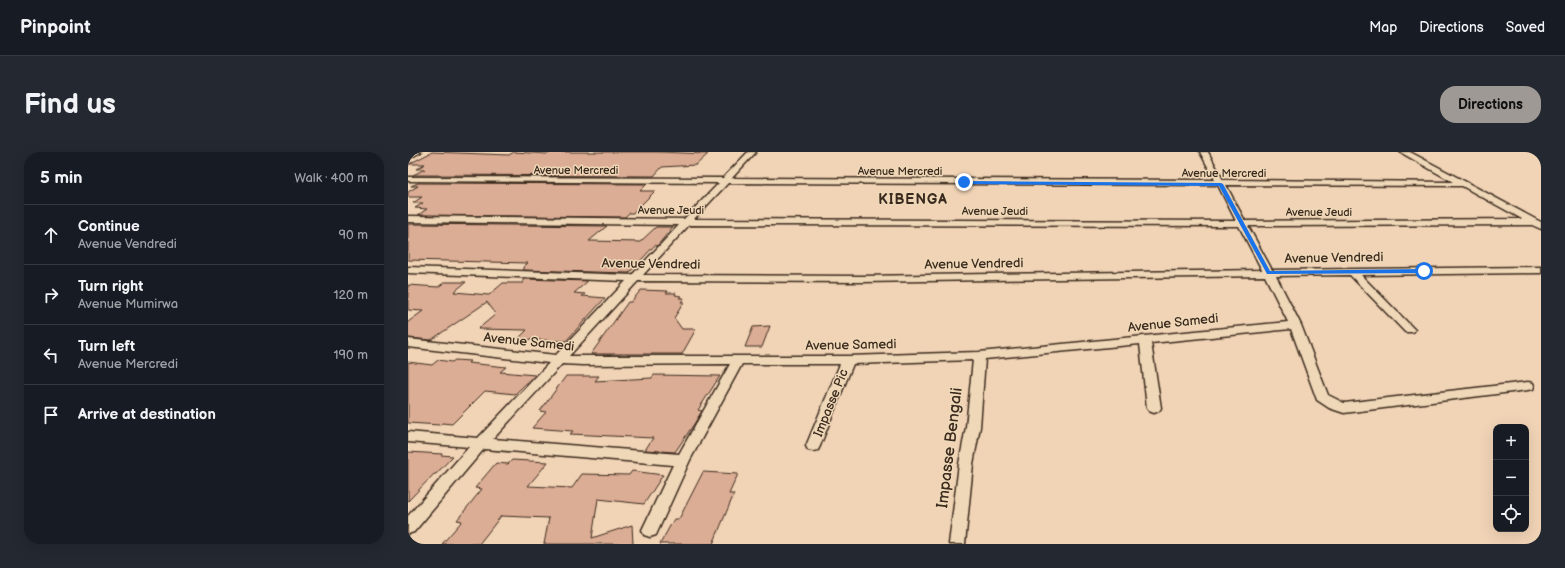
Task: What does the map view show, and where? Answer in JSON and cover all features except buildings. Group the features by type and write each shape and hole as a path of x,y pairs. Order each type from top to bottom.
{"street":[{"path":"408,157 418,152"},
{"path":"408,527 482,442 560,360 634,278 752,152"},
{"path":"1204,152 1295,325 1322,396 1327,401 1344,408 1361,407 1528,386"},
{"path":"1404,152 1537,224"},
{"name":"Avenue Mercredi","path":"408,179 725,182 1464,184"},
{"name":"Avenue Jeudi","path":"408,219 687,222 1537,224"},
{"name":"Avenue Vendredi","path":"408,270 634,278 951,279 1541,270"},
{"path":"1353,272 1409,330"},
{"name":"Avenue Samedi","path":"408,342 560,360 848,360 979,356 1295,325"},
{"path":"1145,340 1154,408"},
{"name":"Impasse Bengali","path":"957,544 966,464 973,427 979,356"},
{"name":"Impasse Pic","path":"814,446 848,360"},
{"path":"650,530 683,460 738,361"},
{"path":"408,437 683,460"}],"district":[{"name":"KIBENGA","path":"913,199"}],"route":[{"path":"964,182 1221,184 1268,273 1424,271"}]}
